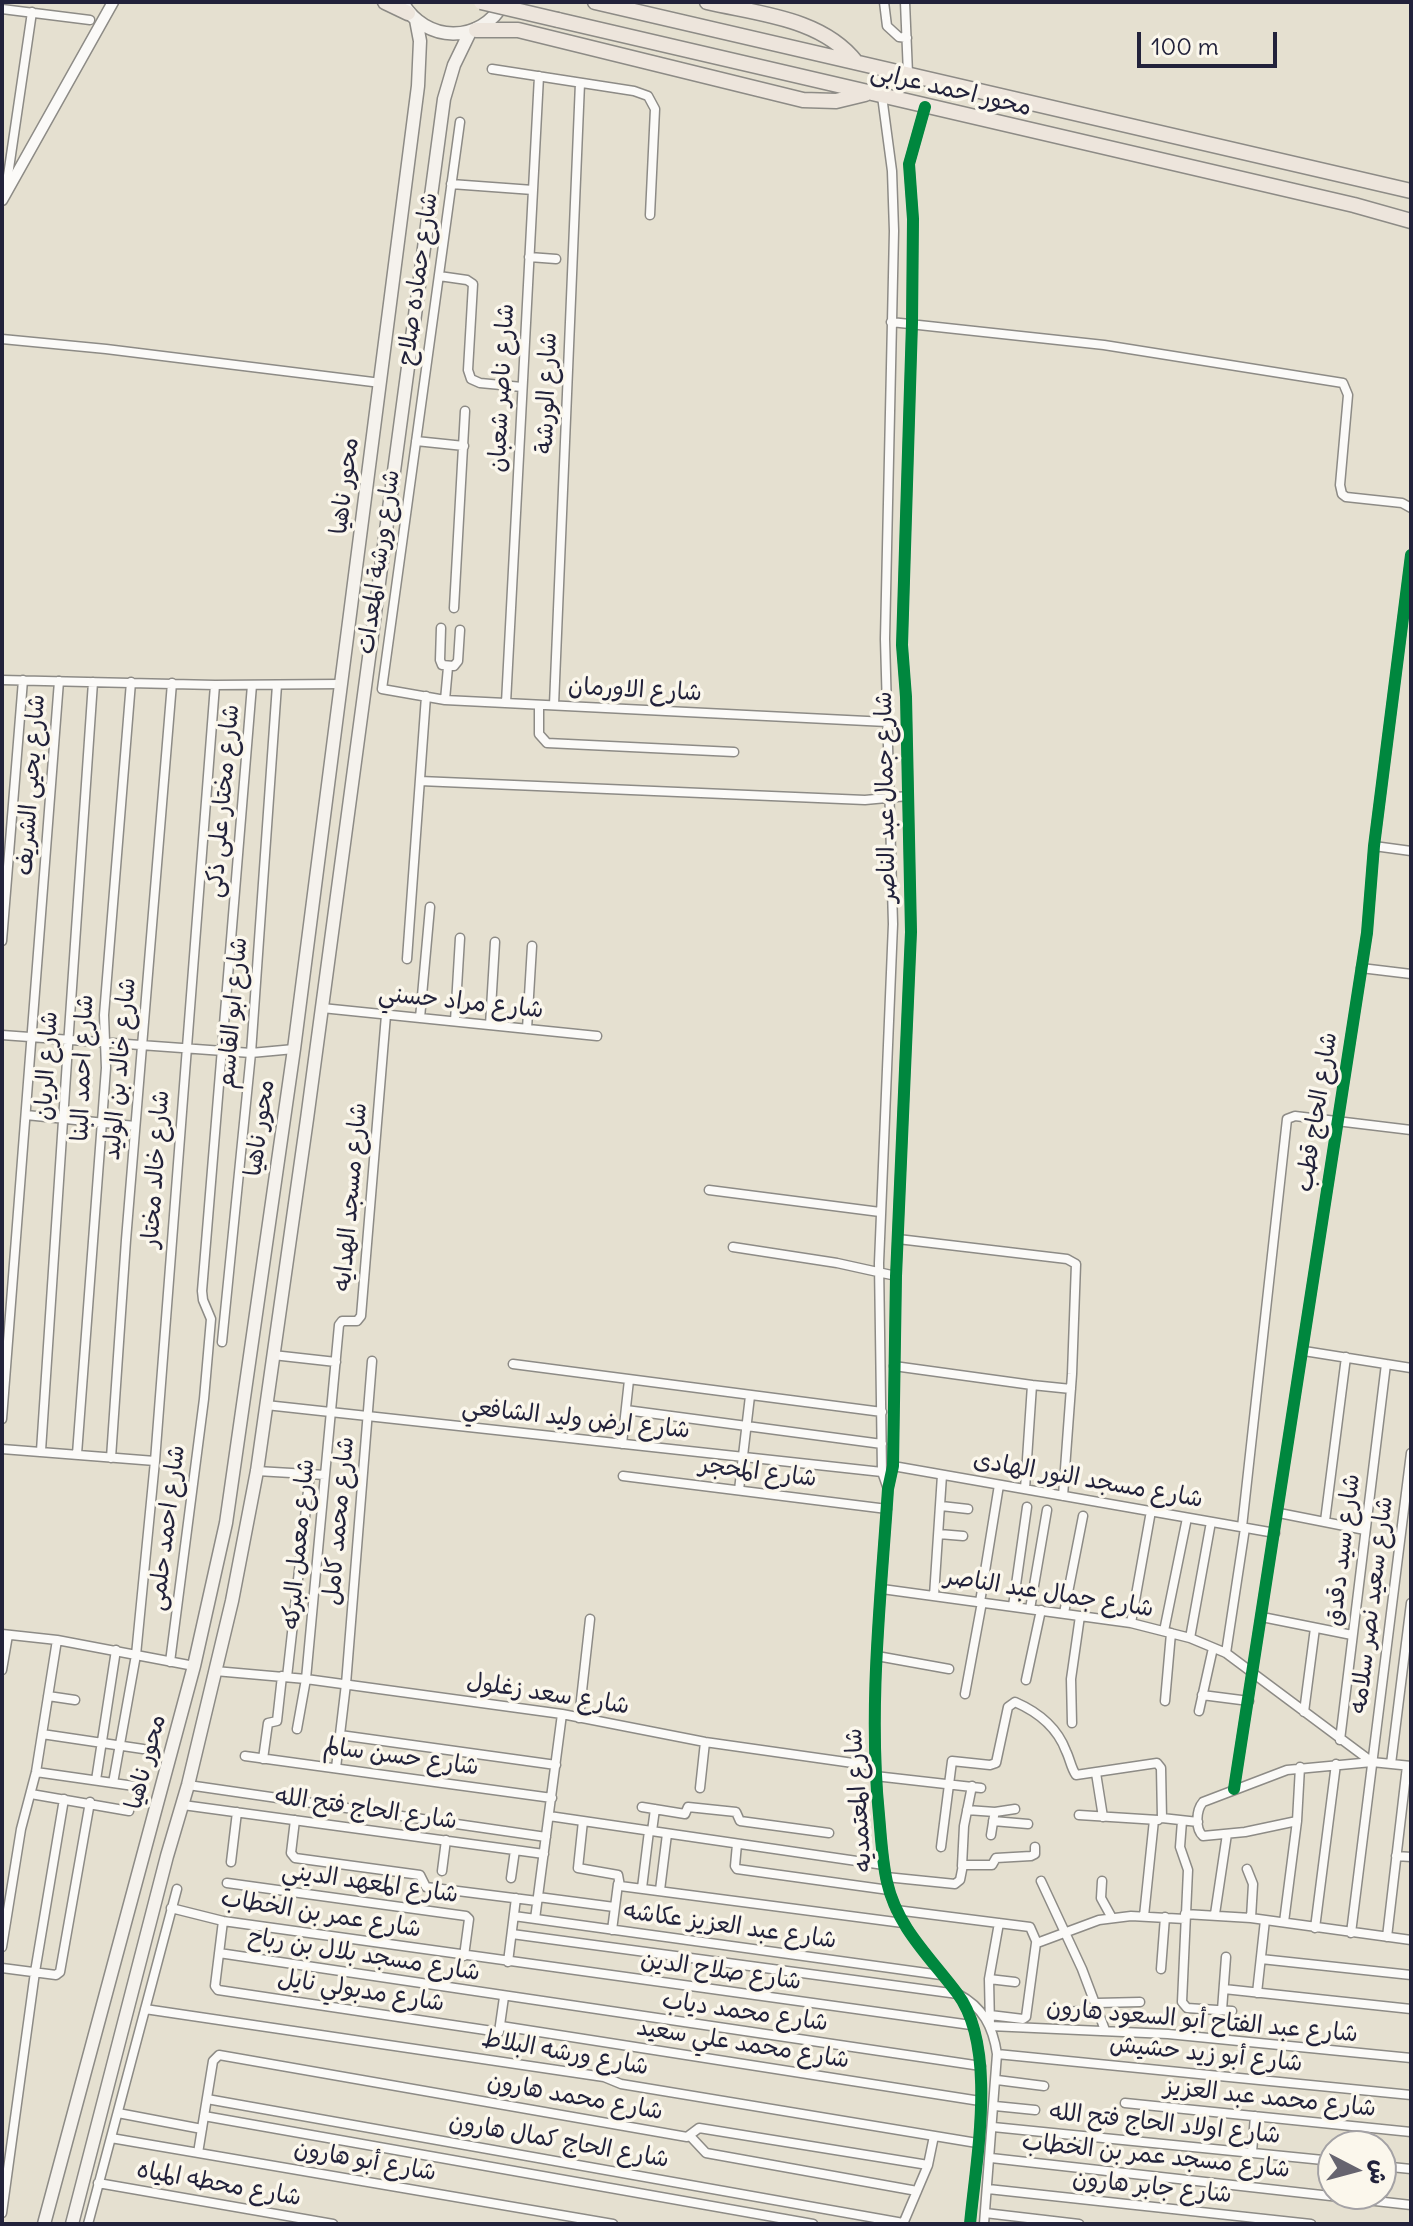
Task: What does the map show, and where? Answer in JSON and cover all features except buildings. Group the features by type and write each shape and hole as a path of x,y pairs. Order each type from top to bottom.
{"main road":[{"path":"385,2 409,12 441,33 487,28 518,30 803,100 836,101 875,95"},
{"name":"محور احمد عرابى","path":"481,2 1354,205 1411,221"},
{"name":"محور ناهيا","path":"72,2224 188,1785 232,1601 257,1471 444,99 454,65 473,31 493,18 504,2"},
{"name":"محور احمد عرابى","path":"595,2 1411,191"},
{"path":"707,2 813,28 837,42 857,62"},
{"name":"محور ناهيا","path":"44,2224 194,1666 226,1523 294,1049 418,86 420,41 409,12"},
{"path":"334,740 356,743"},
{"path":"194,1666 215,1671"}],"street":[{"path":"4,197 113,2"},
{"path":"884,2 887,26 899,37 907,38"},
{"path":"905,2 908,74"},
{"path":"2,9 90,20"},
{"path":"4,197 32,12"},
{"path":"492,69 634,91 648,96 655,109 650,215"},
{"name":"شارع ناصر شعبان","path":"506,703 539,76"},
{"name":"شارع الورشة","path":"554,705 580,83"},
{"name":"شارع جمال عبد الناصر","path":"875,95 893,201 893,322 886,529 887,722 893,924 879,1274 882,1472 888,1489"},
{"name":"شارع جمال عبد الناصر","path":"888,1489 893,1466 896,1276 911,932 902,645 913,208 909,164 925,107"},
{"name":"شارع حماده صلاح","path":"416,441 460,122"},
{"path":"451,184 533,190"},
{"path":"529,257 556,259"},
{"path":"439,276 467,280 473,284 468,370 471,379 480,383 522,387"},
{"path":"893,322 1104,345 1343,383 1348,395 1340,489 1346,497 1402,503 1411,508"},
{"path":"2,339 381,383"},
{"path":"454,608 465,411"},
{"path":"416,441 464,446"},
{"name":"شارع ورشة المعدات","path":"382,689 416,441"},
{"name":"شارع الحاج قطب","path":"1234,1789 1369,916 1374,846 1411,555"},
{"path":"441,628 440,660 442,665 448,667 458,661 460,630"},
{"path":"445,700 448,667"},
{"path":"2,680 215,685 341,684"},
{"path":"2,941 23,680"},
{"name":"شارع يحيى الشريف","path":"2,1419 59,681"},
{"name":"شارع الريان","path":"41,1451 93,682"},
{"name":"شارع احمد البنا","path":"77,1454 107,1059 104,1015 131,682"},
{"name":"شارع خالد بن الوليد","path":"111,1458 172,683"},
{"name":"شارع خالد مختار","path":"113,1783 136,1655 155,1461 215,685"},
{"name":"شارع مختار على ذكى","path":"204,1303 202,1291 252,685"},
{"name":"شارع ابو القاسم","path":"222,1342 251,1053 277,685"},
{"name":"شارع الاورمان","path":"382,689 445,700 887,722"},
{"path":"407,959 426,696"},
{"path":"539,705 539,734 547,743 734,752"},
{"path":"420,781 865,800 908,796"},
{"path":"1374,846 1411,851"},
{"path":"420,1018 430,907"},
{"path":"455,1021 460,938"},
{"path":"490,1025 495,942"},
{"path":"527,1029 532,946"},
{"path":"1361,968 1411,974"},
{"name":"شارع مراد حسني","path":"322,1008 597,1036"},
{"name":"شارع مسجد الهدايه","path":"331,1412 340,1323 344,1320 357,1321 361,1316 386,1015"},
{"path":"2,1035 251,1053 294,1049"},
{"path":"26,1115 135,1126"},
{"path":"1226,1653 1244,1527 1287,1119 1295,1116 1411,1130"},
{"path":"709,1190 880,1212"},
{"path":"898,1239 1067,1259 1076,1264 1063,1496"},
{"path":"733,1247 837,1263 896,1276"},
{"name":"شارع احمد حلمى","path":"170,1662 204,1399 211,1319 204,1303"},
{"path":"1304,1351 1411,1368"},
{"path":"273,1355 336,1362"},
{"path":"1325,1521 1346,1357"},
{"name":"شارع محمد كامل","path":"336,1768 346,1684 372,1361"},
{"path":"513,1364 882,1412"},
{"name":"شارع سيد دقدق","path":"1340,1740 1386,1364"},
{"path":"894,1366 1071,1389"},
{"path":"622,1444 629,1380"},
{"path":"1025,1489 1032,1385"},
{"path":"739,1490 750,1396"},
{"path":"204,1399 215,1400"},
{"name":"شارع ارض وليد الشافعي","path":"266,1405 882,1472"},
{"path":"626,1410 882,1444"},
{"name":"شارع معمل البركه","path":"297,1729 306,1679 331,1412"},
{"path":"2,1449 155,1461"},
{"name":"شارع سعيد نصر سلامه","path":"1351,1933 1411,1453"},
{"name":"شارع مسجد النور الهادى","path":"893,1466 1275,1533"},
{"path":"257,1471 325,1475"},
{"path":"263,1759 268,1723 277,1721 285,1676 310,1473"},
{"path":"934,1596 942,1475"},
{"name":"شارع المحجر","path":"623,1476 887,1509"},
{"path":"965,1694 999,1485"},
{"name":"شارع المعتمديه","path":"888,1489 877,1656 874,1766 884,1865 889,1890 903,1923 941,1975 958,1994 977,2007 990,2026 997,2054 997,2080 984,2224"},
{"path":"941,1506 968,1509"},
{"path":"1013,1606 1027,1507"},
{"path":"1030,1609 1047,1510"},
{"path":"1131,1623 1151,1511"},
{"path":"1279,1513 1365,1530"},
{"path":"1064,1613 1083,1516"},
{"path":"1165,1701 1167,1632 1187,1518"},
{"path":"1190,1638 1211,1522"},
{"path":"939,1534 963,1536"},
{"name":"شارع جمال عبد الناصر","path":"882,1589 1131,1623 1190,1638 1226,1653 1372,1762 1409,1766"},
{"path":"1391,1764 1411,1603"},
{"path":"1026,1680 1041,1610"},
{"path":"1072,1723 1071,1679 1080,1616"},
{"path":"1262,1617 1352,1635"},
{"path":"579,1718 590,1619"},
{"path":"1304,1712 1315,1628"},
{"path":"2,1670 5,1634 57,1640 194,1666"},
{"path":"2,1947 21,1829 36,1772 57,1640"},
{"path":"1199,1711 1213,1648"},
{"path":"96,1780 116,1650"},
{"path":"877,1656 949,1669"},
{"name":"شارع سعد زغلول","path":"215,1671 285,1676 562,1714 705,1742 874,1766"},
{"path":"1202,1695 1249,1701"},
{"path":"48,1696 75,1700"},
{"path":"941,1847 953,1760 990,1765 996,1763 1008,1707 1015,1702 1053,1727 1067,1751 1074,1774 1159,1764 1158,1819 1144,1916"},
{"path":"535,1919 562,1714"},
{"path":"42,1734 143,1749"},
{"path":"340,1735 556,1765"},
{"path":"700,1788 705,1742"},
{"name":"شارع حسن سالم","path":"245,1756 552,1798"},
{"path":"1297,1821 1203,1836 1199,1833 1198,1822 1201,1803 1274,1773 1300,1767 1372,1762"},
{"path":"1315,1928 1336,1764"},
{"path":"1387,1937 1409,1766"},
{"path":"1284,1922 1297,1821 1300,1767"},
{"path":"36,1772 134,1786"},
{"path":"1096,1773 1103,1817"},
{"path":"875,1776 976,1787 967,1810 960,1880 955,1884 886,1877"},
{"path":"188,1785 546,1837"},
{"path":"31,1794 129,1811"},
{"path":"2,2213 35,1972 64,1799"},
{"path":"2,1968 56,1975 60,1972 90,1802"},
{"name":"شارع الحاج فتح الله","path":"183,1805 544,1854"},
{"path":"642,1807 685,1814 688,1807 736,1812 740,1821 829,1833"},
{"path":"642,1888 655,1809"},
{"path":"994,1816 1015,1809"},
{"path":"967,1810 1028,1824"},
{"path":"231,1862 237,1812"},
{"path":"1079,1815 1198,1822"},
{"path":"549,1816 884,1865"},
{"path":"991,1835 994,1816"},
{"path":"295,1820 291,1853 295,1858 420,1875 425,1887 614,1907"},
{"path":"583,1821 578,1868 618,1875 612,1930"},
{"path":"1182,1821 1180,1847 1188,1870 1183,2004 1187,2008 1227,2011 1224,1989 1226,1957"},
{"path":"660,1890 667,1834"},
{"path":"1215,1914 1227,1834"},
{"path":"442,1871 446,1840"},
{"path":"737,1844 735,1866 738,1869 889,1890"},
{"path":"962,1866 992,1865 996,1858 1031,1856 1035,1854 1035,1847"},
{"path":"511,1878 515,1850"},
{"path":"1396,1856 1411,1857"},
{"path":"1247,1869 1253,1884 1251,1918"},
{"path":"1041,1881 1098,2007 1105,2030"},
{"path":"1102,1881 1101,1898 1112,1918"},
{"name":"شارع المعهد الديني","path":"227,1883 467,1916 464,1956"},
{"path":"618,1884 903,1923"},
{"path":"88,2224 177,1889"},
{"path":"508,1962 516,1898"},
{"name":"شارع عمر بن الخطاب","path":"171,1908 223,1921 464,1956"},
{"path":"896,1910 1031,1928 1036,1943 1026,2017 990,2015"},
{"path":"1036,1943 1081,1925 1112,1918 1215,1914 1411,1940"},
{"name":"شارع عبد العزيز عكاشه","path":"514,1916 941,1975"},
{"path":"1161,1969 1165,1917"},
{"path":"1257,1993 1265,1920"},
{"path":"219,1953 223,1921"},
{"path":"990,2026 989,1979 999,1923"},
{"path":"512,1934 958,1994"},
{"name":"شارع مدبولي نايل","path":"219,1953 215,1986 218,1990 499,2029"},
{"name":"شارع مسجد بلال بن رباح","path":"219,1953 504,1997"},
{"name":"شارع صلاح الدين","path":"464,1956 971,2025"},
{"path":"1261,1959 1411,1975"},
{"path":"989,1979 1015,1982"},
{"path":"1224,1989 1411,2009"},
{"name":"شارع المعتمديه","path":"958,1994 979,2046 981,2066 970,2224"},
{"path":"499,2029 504,1997"},
{"name":"شارع محمد دياب","path":"504,1997 981,2066"},
{"path":"1063,2012 1140,2002"},
{"name":"شارع ورشه البلاط","path":"145,2009 604,2077 621,2084 977,2143"},
{"name":"شارع عبد الفتاح أبو السعود هارون","path":"990,2026 1105,2030 1411,2058"},
{"name":"شارع محمد علي سعيد","path":"499,2029 980,2101"},
{"name":"شارع أبو زيد حشيش","path":"997,2054 1411,2095"},
{"name":"شارع محمد هارون","path":"207,2099 213,2061 216,2055 222,2055 691,2137 699,2128 928,2165"},
{"path":"997,2080 1044,2086"},
{"path":"198,2153 207,2099"},
{"name":"شارع الحاج كمال هارون","path":"207,2099 903,2224"},
{"name":"شارع محمد عبد العزيز","path":"1125,2103 1411,2132"},
{"path":"995,2106 1035,2110"},
{"path":"118,2113 202,2129"},
{"path":"204,2116 813,2224"},
{"path":"1252,2152 1255,2116"},
{"name":"شارع اولاد الحاج فتح الله","path":"993,2127 1317,2159"},
{"path":"903,2224 928,2165 934,2136"},
{"path":"691,2137 706,2153 917,2191"},
{"name":"شارع أبو هارون","path":"111,2138 613,2224"},
{"name":"شارع مسجد عمر بن الخطاب","path":"991,2158 1411,2205"},
{"name":"شارع محطه المياه","path":"98,2183 333,2224"},
{"name":"شارع جابر هارون","path":"988,2189 1311,2224"},
{"path":"985,2213 1079,2224"}],"cycle path":[{"path":"925,107 909,164 913,219 912,323 902,645 911,932 896,1276 893,1466 888,1489 879,1611 875,1734 882,1848 892,1898 906,1927 957,1993 970,2016 977,2043 981,2104 970,2224"},
{"path":"1234,1789 1367,933 1374,846 1411,555"}]}
